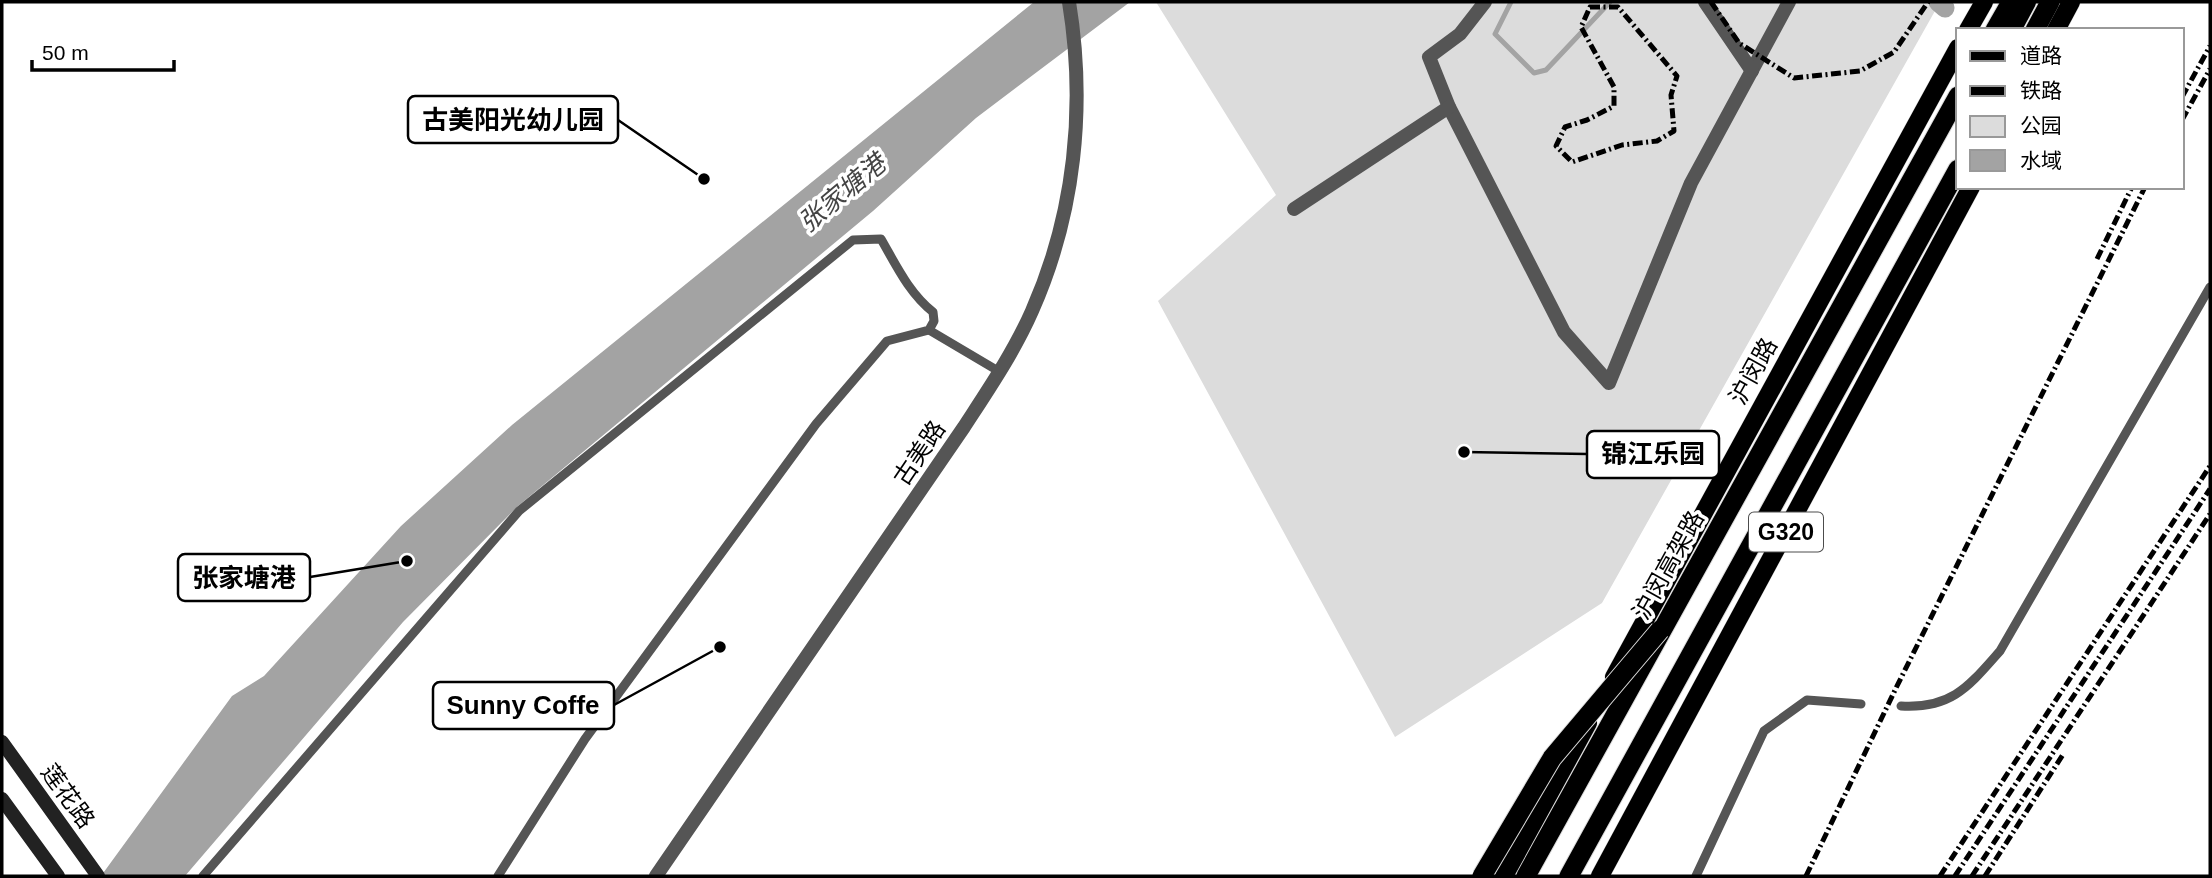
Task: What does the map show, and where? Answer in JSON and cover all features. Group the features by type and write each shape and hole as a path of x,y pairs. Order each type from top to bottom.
{"highway":[{"path":"1996,28 2011,2"},
{"path":"2036,28 2050,2"},
{"name":"沪闵高架路","path":"1526,876 1956,100"},
{"path":"1569,876 1956,173"},
{"path":"1482,876 1552,758 1660,630"}],"main road":[{"path":"1969,28 1984,2"},
{"path":"2012,28 2027,2"},
{"path":"2057,28 2071,2"},
{"name":"沪闵路","path":"1504,876 1956,52"},
{"path":"1923,111 1956,97"},
{"name":"G320","path":"1600,876 1970,189"},
{"name":"莲花路","path":"2,742 96,874"},
{"path":"2,799 58,876"}],"street":[{"name":"古美路","path":"656,876 1000,372 1032,311 1054,252 1067,201 1076,146 1076,65 1069,2"},
{"path":"1485,2 1460,34 1429,57 1449,107 1564,332 1609,383 1691,183 1789,2"},
{"path":"1705,2 1752,71"},
{"path":"1294,209 1449,107"}],"lane":[{"path":"203,876 519,511 853,240 881,239 920,302 933,312 934,321 929,330"},
{"path":"1901,706 1920,707 1962,693 2000,652 2210,286"},
{"path":"498,876 585,739 816,424 887,341 929,330 1000,372"},
{"path":"1696,876 1764,731 1807,700 1861,704"}],"green space":[{"path":"1156,2 1940,2 1602,603 1395,737 1158,301 1276,195"}],"water":[{"path":"1034,2 1130,2 976,118 873,211 518,506 403,622 185,876 101,876 232,696 264,676 401,526 512,425"}],"waterway":[{"path":"1511,2 1495,34 1534,73 1546,70 1610,2"},
{"path":"1938,2 1945,8"}],"railway":[{"path":"1711,2 1739,43 1794,78 1860,71 1894,52 1928,2"},
{"path":"1590,7 1618,7 1677,76 1671,95 1674,131 1657,141 1622,145 1572,162 1556,146 1565,127 1587,120 1614,106 1614,87 1581,27 1590,7"},
{"path":"2184,93 2210,46"},
{"path":"2184,116 2210,69"},
{"path":"2097,259 2131,189"},
{"path":"1806,876 1897,686 2144,189"},
{"path":"1940,876 2210,466"},
{"path":"1955,876 2210,489"},
{"path":"1972,876 2210,514"},
{"path":"1985,876 2064,753"}],"place":[{"name":"古美阳光幼儿园","path":"704,179"},
{"name":"锦江乐园","path":"1464,452"},
{"name":"张家塘港","path":"407,561"},
{"name":"Sunny Coffe","path":"720,647"}]}
